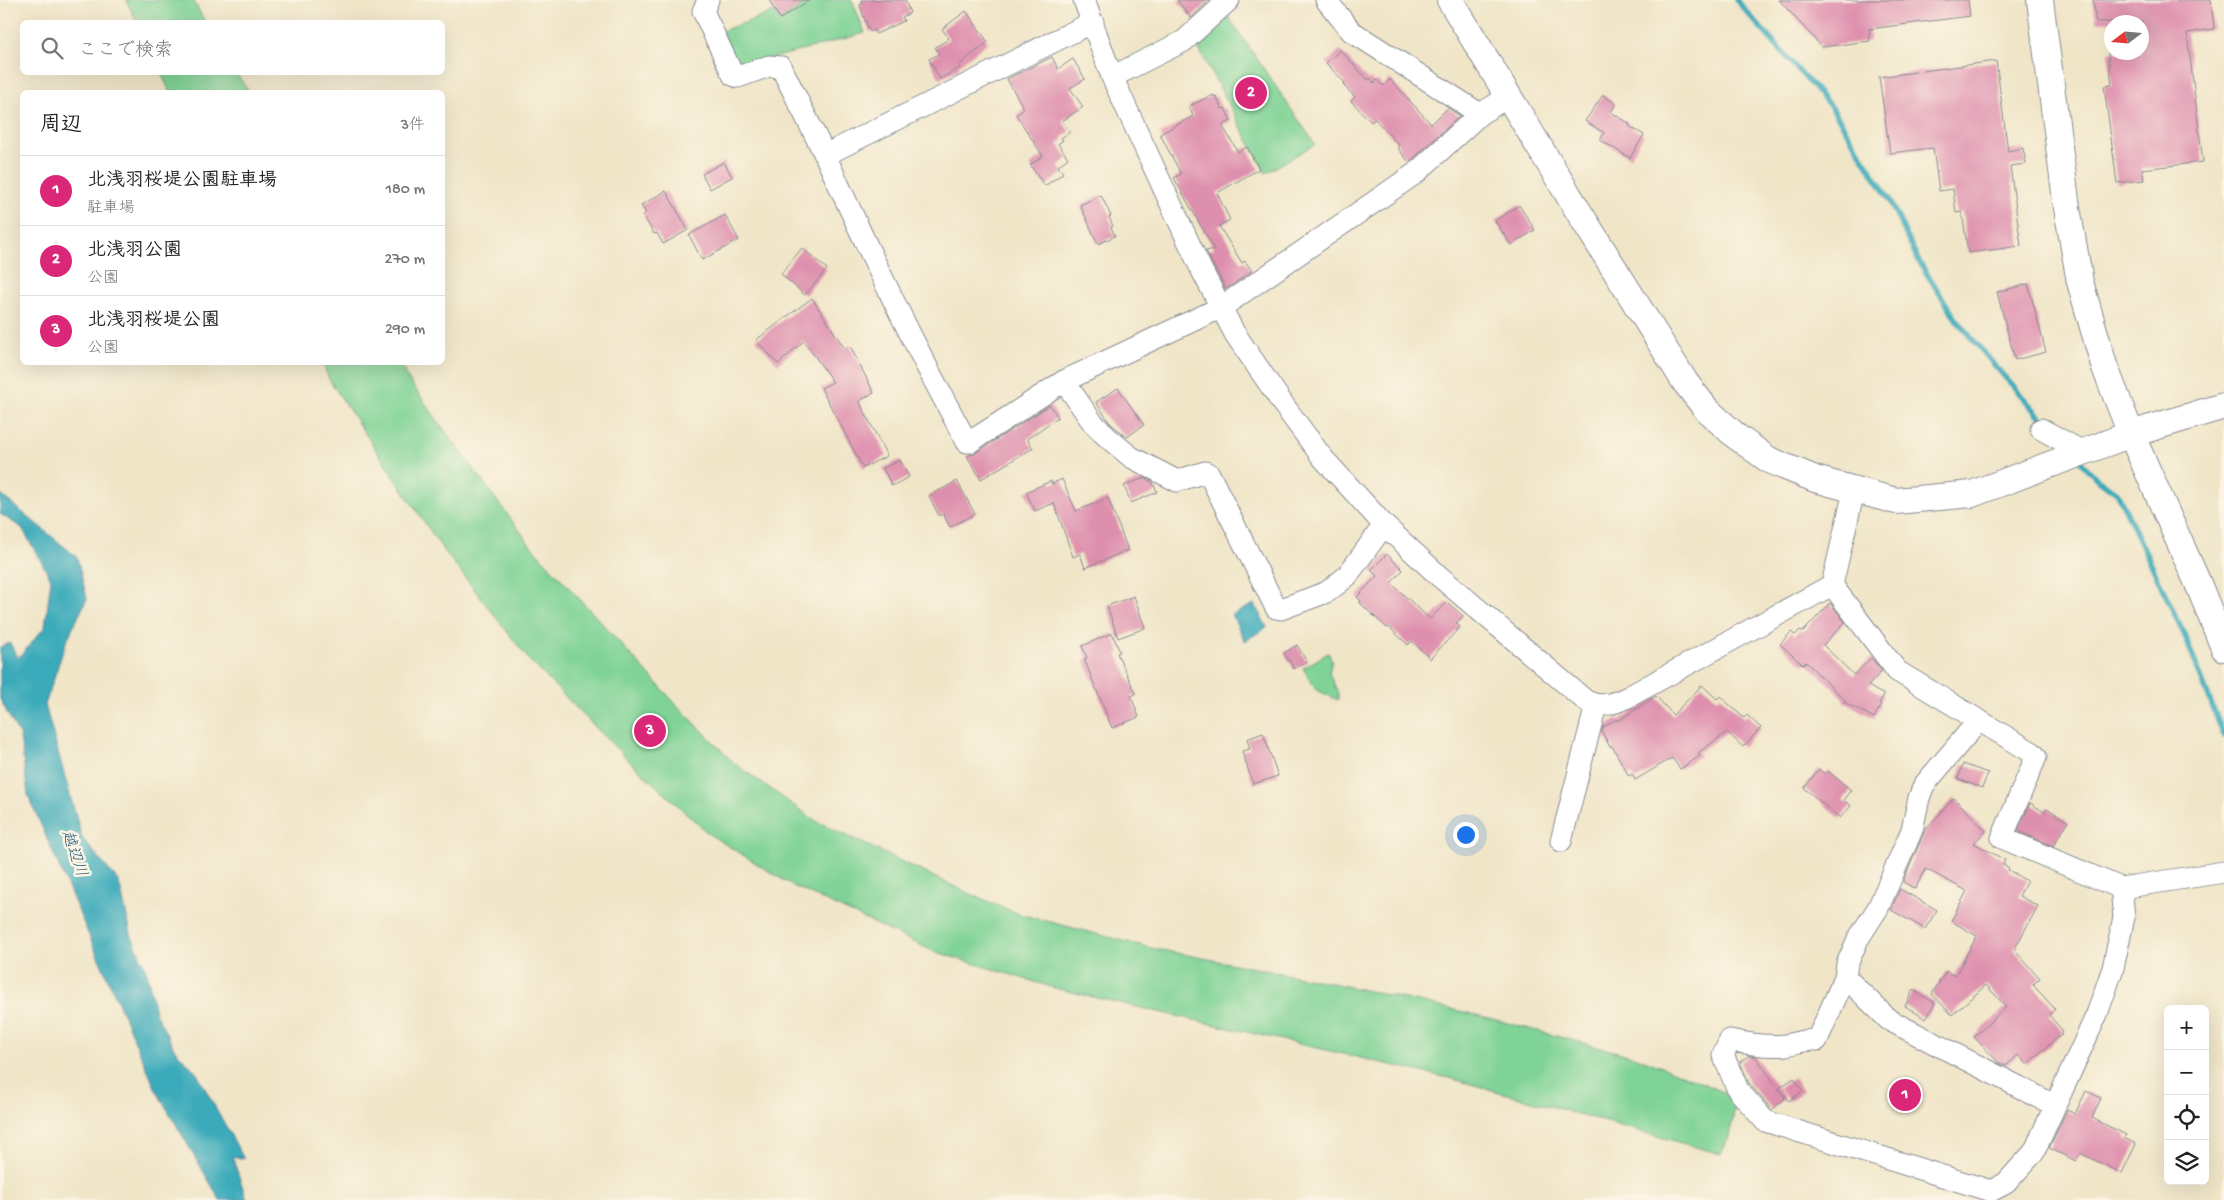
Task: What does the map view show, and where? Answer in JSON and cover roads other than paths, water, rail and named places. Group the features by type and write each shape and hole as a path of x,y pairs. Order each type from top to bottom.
{"street":[{"path":"708,0 703,11 733,75 738,77 769,66 781,67 825,155 878,271 934,382 967,442 970,442 1064,381 1222,307 1416,174 1480,114 1508,97"},
{"path":"1084,0 1112,77 1201,269 1235,334 1317,450 1384,525 1438,576 1569,688 1596,705 1611,704 1628,697 1832,585 1854,491"},
{"path":"1112,77 1184,41 1230,0"},
{"path":"1326,0 1351,31 1480,114"},
{"path":"1450,0 1680,374 1706,410 1737,437 1770,460 1815,479 1896,501 1972,494 2130,434 2224,406"},
{"path":"2040,0 2067,208 2080,282 2104,365 2130,434 2197,580 2224,648"},
{"path":"825,155 1093,22"},
{"path":"1064,381 1093,423 1131,457 1177,481 1205,472 1209,474 1276,608 1281,609 1327,592 1347,576 1384,525"},
{"path":"2041,429 2083,452"},
{"path":"1832,585 1897,671 2036,756 2002,838 2121,888 2224,872"},
{"path":"1561,841 1596,705"},
{"path":"1978,720 1924,785 1912,830 1878,908 1858,939 1847,964 1845,977 1817,1040 1806,1039 1786,1045 1754,1045 1730,1040 1723,1055 1738,1090 1765,1121 1991,1191 2006,1183 2034,1152 2097,1014 2113,968 2124,917 2121,888"},
{"path":"1845,977 1889,1020 2054,1105"}],"water":[{"name":"越辺川","path":"0,494 77,557 87,599 66,642 45,705 82,838 119,882 131,934 147,972 155,1012 175,1050 196,1072 244,1159 232,1156 247,1200 220,1200 156,1090 28,795 20,737 0,699 0,647 10,643 18,658 45,627 51,579 22,528 0,514"},
{"path":"1254,604 1267,627 1245,641 1232,615"}],"waterway":[{"path":"1736,0 1832,108 1889,199 1918,260 1958,322 2047,424"},
{"path":"2080,461 2096,478 2118,494 2184,634 2224,736"}],"place":[{"name":"北浅羽公園","path":"1251,93"},
{"name":"北浅羽桜堤公園","path":"650,731"},
{"name":"北浅羽桜堤公園駐車場","path":"1905,1095"}]}
